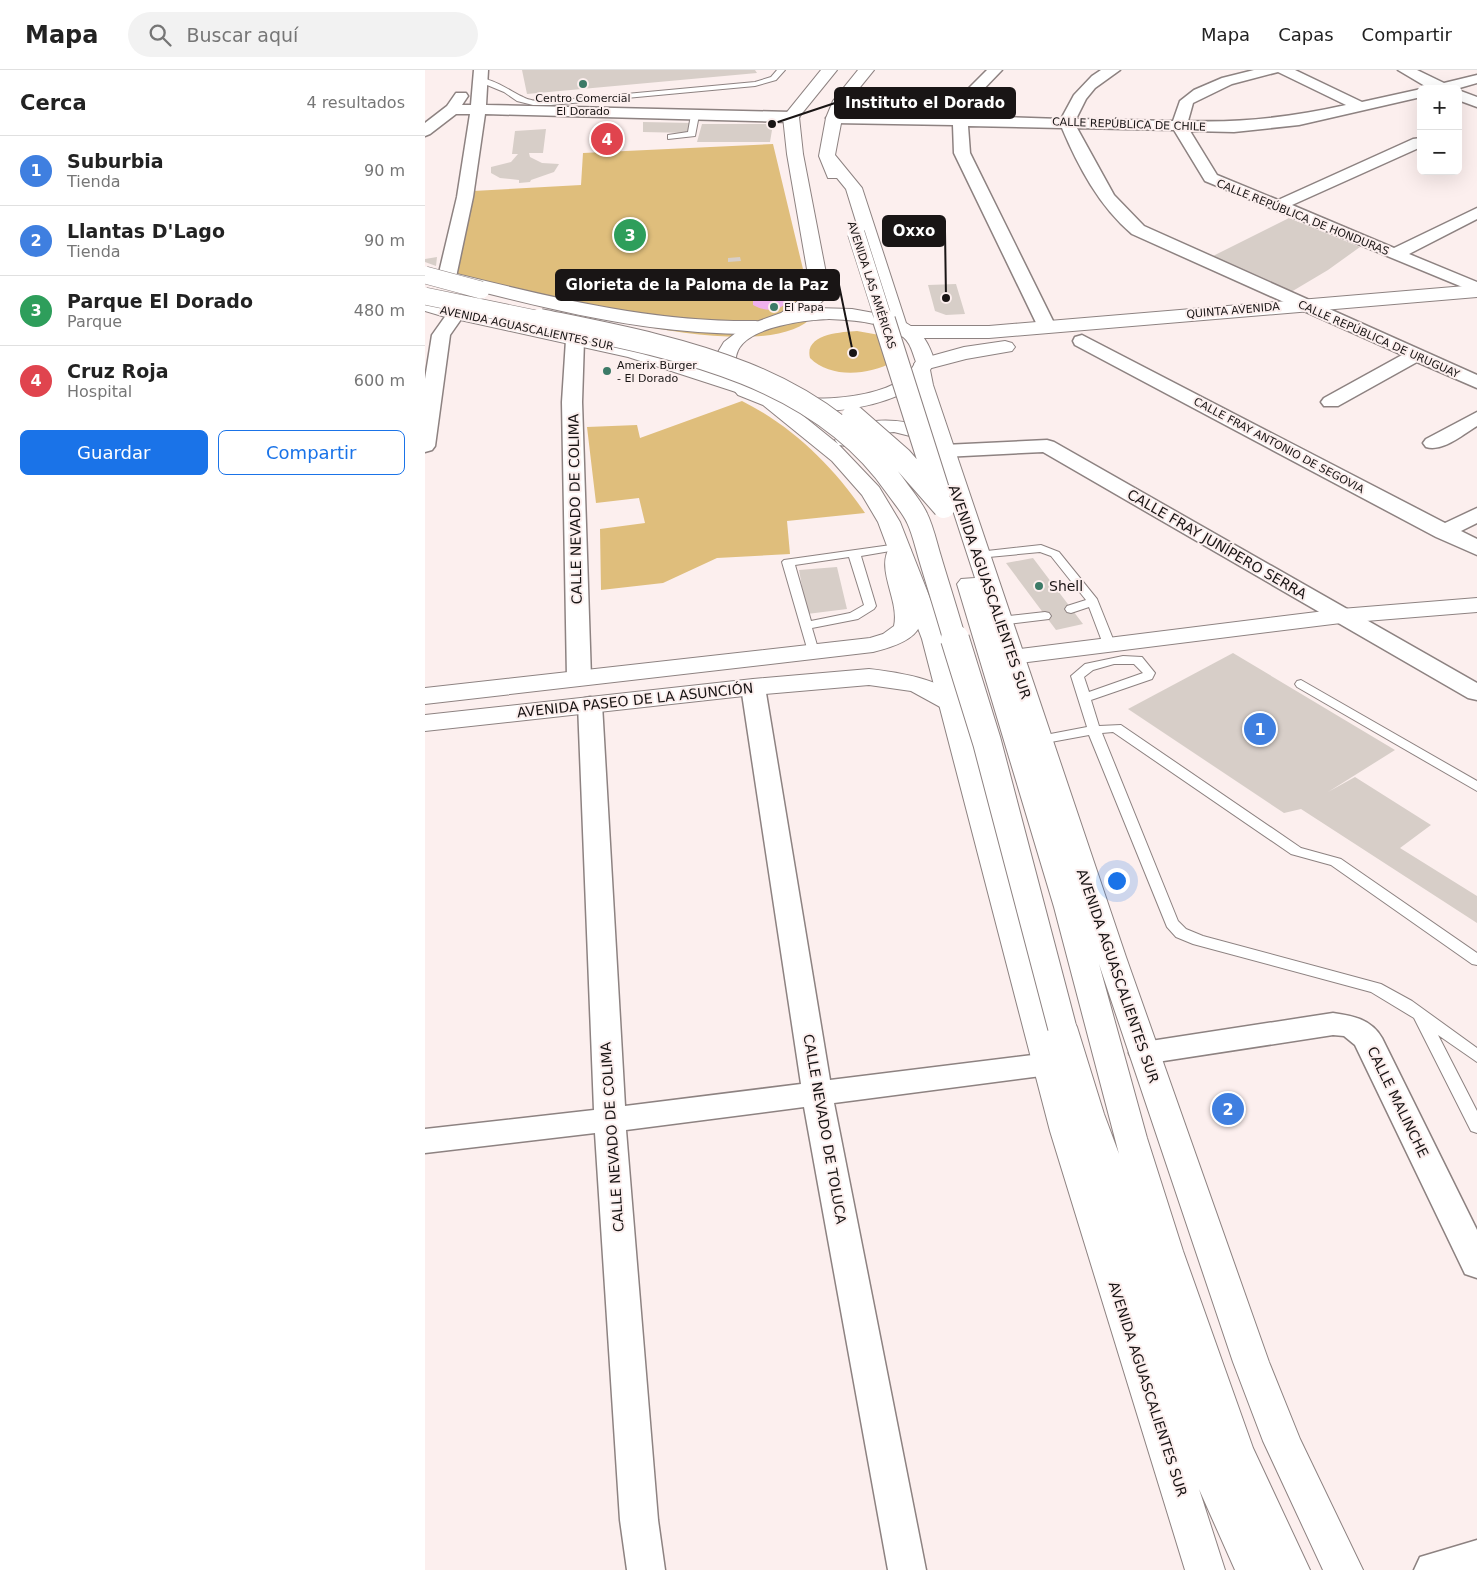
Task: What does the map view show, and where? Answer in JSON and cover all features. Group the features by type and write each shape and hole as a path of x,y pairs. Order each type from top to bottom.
{"main road":[{"path":"791,117 829,70"},
{"path":"827,156 834,118 841,101 866,70"},
{"name":"AVENIDA AGUASCALIENTES SUR","path":"779,320 802,309 821,294 819,275 795,154 791,117"},
{"name":"AVENIDA AGUASCALIENTES SUR","path":"827,156 854,188 903,330"},
{"name":"AVENIDA LAS AMÉRICAS","path":"827,156 856,233 943,506"},
{"name":"AVENIDA AGUASCALIENTES SUR","path":"425,271 447,278 637,322 689,328 757,327"},
{"name":"AVENIDA AGUASCALIENTES SUR","path":"425,275 672,335 748,360 783,374 829,399 870,429 906,461 943,506 1068,907 1131,1138 1217,1402 1248,1481 1290,1570"},
{"name":"QUINTA AVENIDA","path":"992,340 1047,326 1477,289"},
{"name":"AVENIDA AGUASCALIENTES SUR","path":"425,296 658,344 735,368 795,398 854,439 883,468 917,517 987,742 1062,1027 1088,1114 1139,1252 1190,1415 1218,1489 1255,1570"},
{"name":"AVENIDA AGUASCALIENTES SUR","path":"425,305 455,315 575,340 691,368 769,399 812,406 859,403 897,390 911,381 922,368"},
{"name":"QUINTA AVENIDA","path":"992,340 1082,341 1477,309"},
{"name":"AVENIDA AGUASCALIENTES SUR","path":"743,388 730,376 725,363 728,350 739,338 757,327 779,320 803,315 855,315 903,330 923,348 922,368 943,451 1144,1053 1281,1441 1343,1570"},
{"path":"903,330 992,340"},
{"path":"922,368 964,353 992,340"},
{"name":"AVENIDA AGUASCALIENTES SUR","path":"769,399 840,456 871,492 889,522 934,639 1066,1131 1205,1570"},
{"path":"840,456 843,443 856,434 877,426 892,425 921,433 943,451"},
{"name":"AVENIDA PASEO DE LA ASUNCIÓN","path":"425,723 584,691 873,644 892,639 906,628 909,613 895,560 898,549"},
{"path":"1012,657 1341,616 1477,605"},
{"path":"823,651 841,654 847,662 849,671 845,678"},
{"name":"AVENIDA PASEO DE LA ASUNCIÓN","path":"425,696 753,687 869,677 899,680 920,686 951,703"}],"street":[{"path":"995,70 967,96 960,120 962,153 1047,326"},
{"path":"1067,122 1075,104 1087,87 1113,70"},
{"path":"1179,127 1182,112 1187,101 1199,93 1227,81 1272,70"},
{"path":"1284,70 1361,107"},
{"path":"1405,70 1436,85"},
{"path":"425,131 452,109 479,73"},
{"path":"447,278 465,197 478,111 479,73"},
{"path":"1454,85 1477,79"},
{"name":"CALLE REPÚBLICA DE CHILE","path":"834,118 1067,122 1179,127 1268,124 1361,107 1417,94"},
{"path":"1462,96 1477,103"},
{"path":"452,109 791,117"},
{"name":"CALLE REPÚBLICA DE URUGUAY","path":"1067,122 1075,144 1114,209 1138,230 1477,382"},
{"name":"CALLE REPÚBLICA DE HONDURAS","path":"1179,127 1211,178 1477,289"},
{"path":"1277,206 1417,142"},
{"path":"1395,254 1477,214"},
{"path":"425,446 433,338 455,315"},
{"name":"CALLE NEVADO DE COLIMA","path":"575,340 572,402 584,691 610,1120 639,1520 646,1570"},
{"name":"CALLE FRAY ANTONIO DE SEGOVIA","path":"1082,341 1477,548"},
{"path":"1331,402 1416,355"},
{"path":"1433,443 1477,418"},
{"name":"CALLE FRAY JUNÍPERO SERRA","path":"943,451 1047,446 1477,693"},
{"path":"1444,532 1477,514"},
{"name":"CALLE NEVADO DE TOLUCA","path":"753,687 817,1092 907,1570"},
{"name":"CALLE MALINCHE","path":"1144,1053 1333,1024 1351,1026 1367,1038 1477,1264"},
{"path":"425,1141 610,1120 817,1092 1049,1064"},
{"path":"1433,1570 1477,1558"}],"lane":[{"path":"479,73 520,99 551,103 771,82 778,76 781,70"},
{"path":"671,137 692,134 695,115"},
{"path":"977,555 1041,548 1055,554 1093,602 1109,644"},
{"path":"823,651 806,626 788,562 898,549"},
{"path":"806,626 854,616 870,606 854,553"},
{"path":"1071,609 1093,602"},
{"path":"1000,621 1045,616"},
{"path":"1085,698 1144,679 1149,673 1138,660 1125,659 1082,670 1077,676 1094,730 1172,923 1181,933 1198,940 1376,988 1407,1005 1477,1056"},
{"path":"1301,684 1477,787"},
{"path":"1040,740 1057,738 1067,733 1116,728 1296,850 1336,862 1477,960"},
{"path":"1419,1015 1477,1126"}],"shaded area":[{"path":"773,144 814,315 788,331 747,337 697,334 642,326 533,301 455,279 473,191 581,185 583,153"},
{"path":"769,295 783,298 786,303 779,308 770,310 753,305 753,301"},
{"path":"857,331 885,336 893,362 873,370 850,373 828,369 810,358 810,350 818,339 842,332"},
{"path":"742,401 778,423 811,449 840,480 865,513 787,521 790,554 717,558 663,583 601,590 600,529 645,523 639,498 596,503 587,427 637,425 640,438"}],"building":[{"name":"Centro Comercial El Dorado","path":"522,70 755,70 757,73 527,94"},
{"path":"643,122 692,123 688,133 643,132"},
{"path":"702,124 773,124 770,142 697,142"},
{"path":"546,129 543,153 529,153 530,157 542,163 559,164 554,172 530,182 519,183 519,180 500,178 491,173 491,167 511,162 518,154 512,154 515,131"},
{"path":"1289,218 1360,247 1328,270 1291,292 1211,257"},
{"path":"437,257 436,266 425,262 425,259"},
{"path":"740,257 741,261 728,262 728,258"},
{"path":"956,284 965,314 946,315 935,311 928,285"},
{"name":"Shell","path":"1033,558 1083,624 1056,630 1006,563"},
{"path":"837,567 847,609 807,614 799,570"},
{"path":"1233,653 1395,750 1328,792 1355,777 1431,825 1400,848 1477,896 1477,923 1301,809 1284,813 1128,709"}],"place":[{"name":"Centro Comercial El Dorado","path":"583,84"},
{"name":"Instituto el Dorado","path":"772,124"},
{"name":"Cruz Roja","path":"607,139"},
{"name":"Parque El Dorado","path":"630,235"},
{"name":"Oxxo","path":"946,298"},
{"name":"El Papa","path":"774,307"},
{"name":"Glorieta de la Paloma de la Paz","path":"853,353"},
{"name":"Amerix Burger - El Dorado","path":"607,371"},
{"name":"Shell","path":"1039,586"},
{"name":"Suburbia","path":"1260,729"},
{"name":"Llantas D'Lago","path":"1228,1109"}]}
